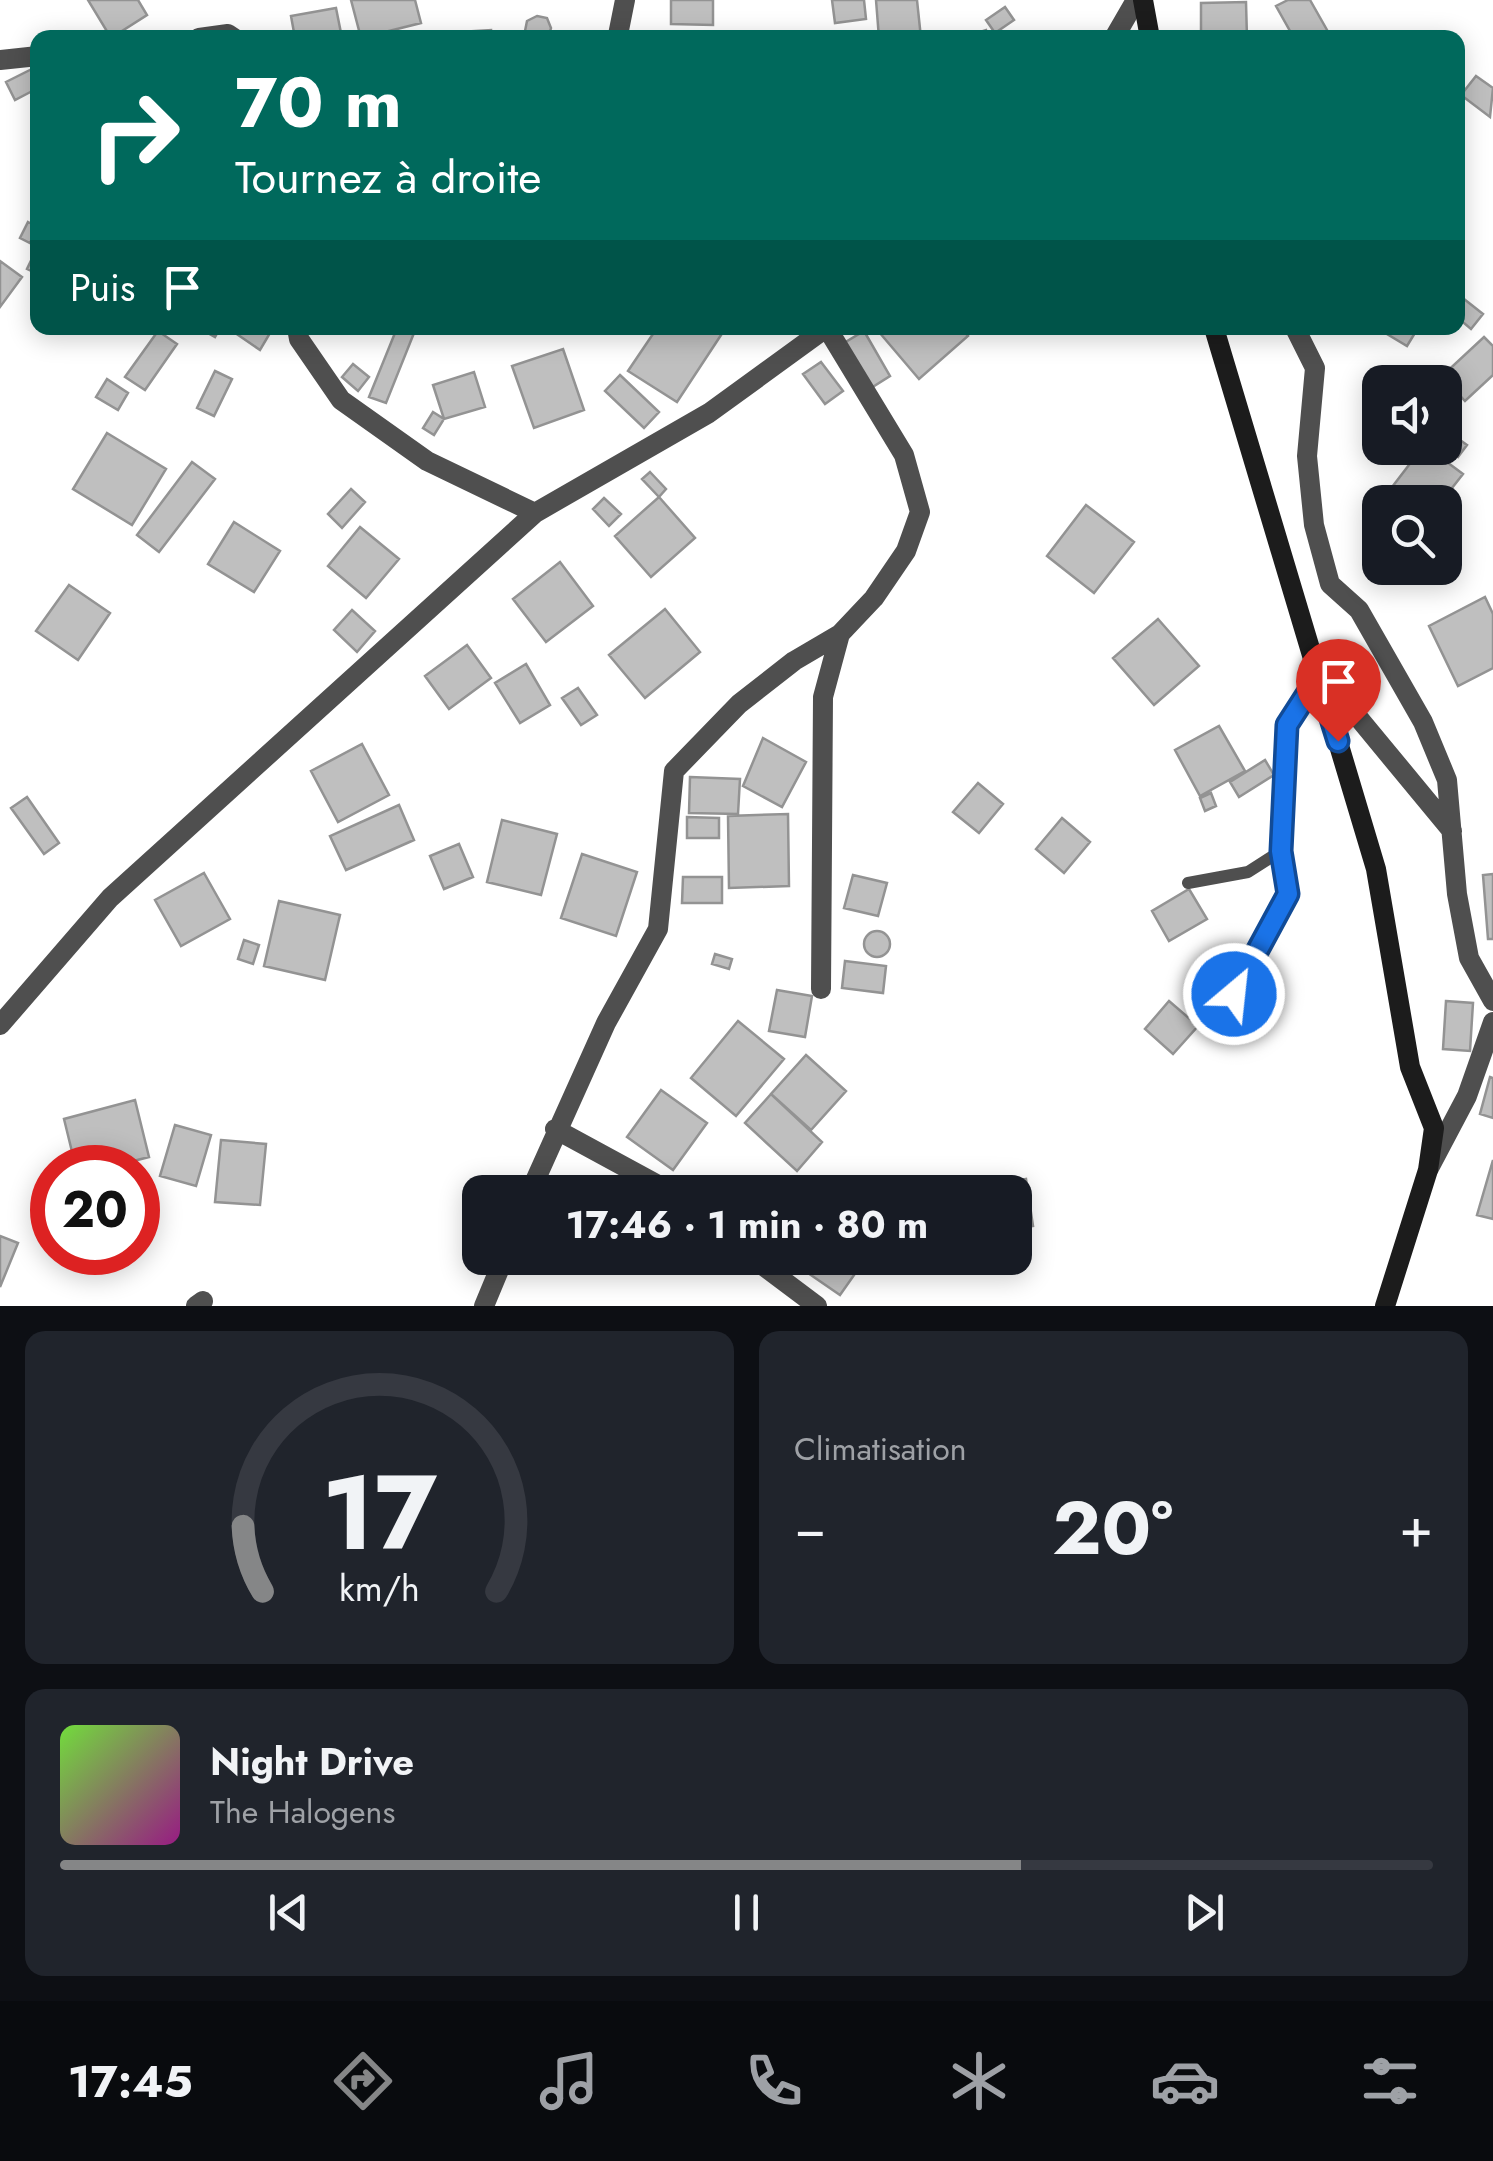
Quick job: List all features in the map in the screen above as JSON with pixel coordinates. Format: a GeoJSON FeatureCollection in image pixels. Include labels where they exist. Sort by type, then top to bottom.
{"type":"FeatureCollection","features":[{"type":"Feature","properties":{"kind":"main road"},"geometry":{"type":"LineString","coordinates":[[1143,0],[1149,30]]}},
{"type":"Feature","properties":{"kind":"main road"},"geometry":{"type":"LineString","coordinates":[[1216,335],[1376,869],[1410,1067],[1434,1128],[1428,1170],[1385,1306]]}},
{"type":"Feature","properties":{"kind":"street"},"geometry":{"type":"LineString","coordinates":[[619,30],[625,0]]}},
{"type":"Feature","properties":{"kind":"street"},"geometry":{"type":"LineString","coordinates":[[1119,30],[1136,0]]}},
{"type":"Feature","properties":{"kind":"street"},"geometry":{"type":"LineString","coordinates":[[0,60],[30,57]]}},
{"type":"Feature","properties":{"kind":"street"},"geometry":{"type":"LineString","coordinates":[[298,335],[341,400],[427,461],[535,513]]}},
{"type":"Feature","properties":{"kind":"street"},"geometry":{"type":"LineString","coordinates":[[0,1025],[110,898],[535,513],[709,413],[817,335]]}},
{"type":"Feature","properties":{"kind":"street"},"geometry":{"type":"LineString","coordinates":[[537,1175],[556,1129],[658,929],[674,771],[739,704],[840,634],[874,598],[906,551],[920,512],[904,455],[831,335]]}},
{"type":"Feature","properties":{"kind":"street"},"geometry":{"type":"LineString","coordinates":[[1298,335],[1315,368],[1307,456],[1314,525],[1330,584],[1360,610],[1423,722],[1447,780],[1457,894],[1469,958],[1493,1001]]}},
{"type":"Feature","properties":{"kind":"street"},"geometry":{"type":"LineString","coordinates":[[821,989],[823,697],[840,634]]}},
{"type":"Feature","properties":{"kind":"street"},"geometry":{"type":"LineString","coordinates":[[1328,709],[1356,716],[1454,832]]}},
{"type":"Feature","properties":{"kind":"street"},"geometry":{"type":"LineString","coordinates":[[1428,1170],[1467,1096],[1493,1022]]}},
{"type":"Feature","properties":{"kind":"street"},"geometry":{"type":"LineString","coordinates":[[556,1129],[640,1175]]}},
{"type":"Feature","properties":{"kind":"street"},"geometry":{"type":"LineString","coordinates":[[484,1306],[497,1275]]}},
{"type":"Feature","properties":{"kind":"street"},"geometry":{"type":"LineString","coordinates":[[776,1275],[817,1306]]}},
{"type":"Feature","properties":{"kind":"lane"},"geometry":{"type":"LineString","coordinates":[[1234,994],[1288,894],[1281,851],[1287,725],[1318,677]]}},
{"type":"Feature","properties":{"kind":"lane"},"geometry":{"type":"LineString","coordinates":[[1188,883],[1248,872],[1281,851]]}},
{"type":"Feature","properties":{"kind":"building"},"geometry":{"type":"Polygon","coordinates":[[[88,0],[138,0],[147,15],[124,30],[106,30],[88,0]]]}},
{"type":"Feature","properties":{"kind":"building"},"geometry":{"type":"Polygon","coordinates":[[[351,0],[415,0],[421,23],[393,30],[359,30],[351,0]]]}},
{"type":"Feature","properties":{"kind":"building"},"geometry":{"type":"Polygon","coordinates":[[[671,0],[713,0],[713,25],[671,24],[671,0]]]}},
{"type":"Feature","properties":{"kind":"building"},"geometry":{"type":"Polygon","coordinates":[[[832,0],[864,0],[866,19],[835,23],[832,0]]]}},
{"type":"Feature","properties":{"kind":"building"},"geometry":{"type":"Polygon","coordinates":[[[876,0],[917,0],[920,30],[878,30],[876,0]]]}},
{"type":"Feature","properties":{"kind":"building"},"geometry":{"type":"Polygon","coordinates":[[[1288,0],[1310,0],[1327,30],[1290,30],[1276,6],[1288,0]]]}},
{"type":"Feature","properties":{"kind":"building"},"geometry":{"type":"Polygon","coordinates":[[[1246,2],[1247,30],[1201,30],[1201,3],[1246,2]]]}},
{"type":"Feature","properties":{"kind":"building"},"geometry":{"type":"Polygon","coordinates":[[[1005,7],[1014,20],[993,30],[986,20],[1005,7]]]}},
{"type":"Feature","properties":{"kind":"building"},"geometry":{"type":"Polygon","coordinates":[[[336,8],[340,30],[294,30],[291,16],[336,8]]]}},
{"type":"Feature","properties":{"kind":"building"},"geometry":{"type":"Polygon","coordinates":[[[537,16],[547,18],[550,30],[525,30],[527,21],[537,16]]]}},
{"type":"Feature","properties":{"kind":"building"},"geometry":{"type":"Polygon","coordinates":[[[30,70],[30,92],[15,100],[6,82],[30,70]]]}},
{"type":"Feature","properties":{"kind":"building"},"geometry":{"type":"Polygon","coordinates":[[[1476,76],[1493,88],[1490,117],[1465,98],[1465,90],[1476,76]]]}},
{"type":"Feature","properties":{"kind":"building"},"geometry":{"type":"Polygon","coordinates":[[[28,222],[30,223],[30,243],[20,238],[28,222]]]}},
{"type":"Feature","properties":{"kind":"building"},"geometry":{"type":"Polygon","coordinates":[[[0,261],[22,277],[0,307],[0,261]]]}},
{"type":"Feature","properties":{"kind":"building"},"geometry":{"type":"Polygon","coordinates":[[[1465,300],[1483,314],[1471,329],[1465,324],[1465,300]]]}},
{"type":"Feature","properties":{"kind":"building"},"geometry":{"type":"Polygon","coordinates":[[[155,335],[164,335],[177,344],[145,390],[125,377],[155,335]]]}},
{"type":"Feature","properties":{"kind":"building"},"geometry":{"type":"Polygon","coordinates":[[[238,335],[269,335],[260,350],[238,335]]]}},
{"type":"Feature","properties":{"kind":"building"},"geometry":{"type":"Polygon","coordinates":[[[394,335],[413,335],[386,403],[369,397],[394,335]]]}},
{"type":"Feature","properties":{"kind":"building"},"geometry":{"type":"Polygon","coordinates":[[[652,335],[721,335],[677,402],[628,371],[652,335]]]}},
{"type":"Feature","properties":{"kind":"building"},"geometry":{"type":"Polygon","coordinates":[[[857,335],[866,335],[890,376],[871,388],[844,343],[857,335]]]}},
{"type":"Feature","properties":{"kind":"building"},"geometry":{"type":"Polygon","coordinates":[[[882,335],[967,335],[968,336],[919,379],[882,335]]]}},
{"type":"Feature","properties":{"kind":"building"},"geometry":{"type":"Polygon","coordinates":[[[1389,335],[1414,335],[1407,346],[1389,335]]]}},
{"type":"Feature","properties":{"kind":"building"},"geometry":{"type":"Polygon","coordinates":[[[1484,337],[1493,346],[1493,375],[1465,401],[1462,365],[1454,365],[1484,337]]]}},
{"type":"Feature","properties":{"kind":"building"},"geometry":{"type":"Polygon","coordinates":[[[563,349],[584,410],[534,428],[512,366],[563,349]]]}},
{"type":"Feature","properties":{"kind":"building"},"geometry":{"type":"Polygon","coordinates":[[[821,362],[843,391],[825,404],[803,374],[821,362]]]}},
{"type":"Feature","properties":{"kind":"building"},"geometry":{"type":"Polygon","coordinates":[[[353,364],[369,377],[358,391],[342,377],[353,364]]]}},
{"type":"Feature","properties":{"kind":"building"},"geometry":{"type":"Polygon","coordinates":[[[215,371],[232,379],[214,416],[197,408],[215,371]]]}},
{"type":"Feature","properties":{"kind":"building"},"geometry":{"type":"Polygon","coordinates":[[[474,372],[485,407],[444,419],[433,385],[474,372]]]}},
{"type":"Feature","properties":{"kind":"building"},"geometry":{"type":"Polygon","coordinates":[[[620,375],[659,412],[644,428],[605,391],[620,375]]]}},
{"type":"Feature","properties":{"kind":"building"},"geometry":{"type":"Polygon","coordinates":[[[107,379],[128,393],[118,410],[96,397],[107,379]]]}},
{"type":"Feature","properties":{"kind":"building"},"geometry":{"type":"Polygon","coordinates":[[[433,412],[444,419],[434,435],[423,428],[433,412]]]}},
{"type":"Feature","properties":{"kind":"building"},"geometry":{"type":"Polygon","coordinates":[[[107,433],[166,469],[132,525],[73,489],[107,433]]]}},
{"type":"Feature","properties":{"kind":"building"},"geometry":{"type":"Polygon","coordinates":[[[192,462],[215,479],[159,552],[137,535],[192,462]]]}},
{"type":"Feature","properties":{"kind":"building"},"geometry":{"type":"Polygon","coordinates":[[[1409,465],[1451,465],[1463,474],[1454,485],[1394,485],[1409,465]]]}},
{"type":"Feature","properties":{"kind":"building"},"geometry":{"type":"Polygon","coordinates":[[[650,472],[666,489],[659,497],[642,479],[650,472]]]}},
{"type":"Feature","properties":{"kind":"building"},"geometry":{"type":"Polygon","coordinates":[[[351,489],[365,502],[342,528],[328,514],[351,489]]]}},
{"type":"Feature","properties":{"kind":"building"},"geometry":{"type":"Polygon","coordinates":[[[659,497],[695,538],[651,577],[615,536],[659,497]]]}},
{"type":"Feature","properties":{"kind":"building"},"geometry":{"type":"Polygon","coordinates":[[[604,498],[621,514],[609,526],[593,509],[604,498]]]}},
{"type":"Feature","properties":{"kind":"building"},"geometry":{"type":"Polygon","coordinates":[[[1086,505],[1134,542],[1094,593],[1047,556],[1086,505]]]}},
{"type":"Feature","properties":{"kind":"building"},"geometry":{"type":"Polygon","coordinates":[[[234,522],[280,551],[254,592],[208,564],[234,522]]]}},
{"type":"Feature","properties":{"kind":"building"},"geometry":{"type":"Polygon","coordinates":[[[360,527],[399,559],[366,598],[328,566],[360,527]]]}},
{"type":"Feature","properties":{"kind":"building"},"geometry":{"type":"Polygon","coordinates":[[[560,562],[593,606],[546,642],[513,599],[560,562]]]}},
{"type":"Feature","properties":{"kind":"building"},"geometry":{"type":"Polygon","coordinates":[[[69,585],[110,613],[78,660],[36,631],[69,585]]]}},
{"type":"Feature","properties":{"kind":"building"},"geometry":{"type":"Polygon","coordinates":[[[1485,597],[1493,614],[1493,668],[1458,686],[1429,626],[1485,597]]]}},
{"type":"Feature","properties":{"kind":"building"},"geometry":{"type":"Polygon","coordinates":[[[665,609],[700,652],[645,698],[609,655],[665,609]]]}},
{"type":"Feature","properties":{"kind":"building"},"geometry":{"type":"Polygon","coordinates":[[[352,610],[375,631],[357,652],[334,630],[352,610]]]}},
{"type":"Feature","properties":{"kind":"building"},"geometry":{"type":"Polygon","coordinates":[[[1158,619],[1199,666],[1154,705],[1113,658],[1158,619]]]}},
{"type":"Feature","properties":{"kind":"building"},"geometry":{"type":"Polygon","coordinates":[[[467,645],[491,678],[449,709],[425,676],[467,645]]]}},
{"type":"Feature","properties":{"kind":"building"},"geometry":{"type":"Polygon","coordinates":[[[526,664],[550,705],[520,723],[495,683],[526,664]]]}},
{"type":"Feature","properties":{"kind":"building"},"geometry":{"type":"Polygon","coordinates":[[[578,688],[597,715],[581,725],[562,698],[578,688]]]}},
{"type":"Feature","properties":{"kind":"building"},"geometry":{"type":"Polygon","coordinates":[[[1219,726],[1245,771],[1200,796],[1175,750],[1219,726]]]}},
{"type":"Feature","properties":{"kind":"building"},"geometry":{"type":"Polygon","coordinates":[[[763,738],[806,762],[782,807],[743,786],[763,738]]]}},
{"type":"Feature","properties":{"kind":"building"},"geometry":{"type":"Polygon","coordinates":[[[362,744],[389,795],[338,822],[311,771],[362,744]]]}},
{"type":"Feature","properties":{"kind":"building"},"geometry":{"type":"Polygon","coordinates":[[[1265,760],[1274,775],[1239,797],[1230,782],[1265,760]]]}},
{"type":"Feature","properties":{"kind":"building"},"geometry":{"type":"Polygon","coordinates":[[[690,777],[740,779],[738,814],[689,813],[690,777]]]}},
{"type":"Feature","properties":{"kind":"building"},"geometry":{"type":"Polygon","coordinates":[[[978,783],[1003,804],[979,833],[953,812],[978,783]]]}},
{"type":"Feature","properties":{"kind":"building"},"geometry":{"type":"Polygon","coordinates":[[[1211,793],[1216,806],[1205,811],[1200,798],[1211,793]]]}},
{"type":"Feature","properties":{"kind":"building"},"geometry":{"type":"Polygon","coordinates":[[[27,797],[59,843],[44,854],[11,808],[27,797]]]}},
{"type":"Feature","properties":{"kind":"building"},"geometry":{"type":"Polygon","coordinates":[[[399,805],[414,840],[346,870],[330,836],[399,805]]]}},
{"type":"Feature","properties":{"kind":"building"},"geometry":{"type":"Polygon","coordinates":[[[788,814],[789,886],[729,888],[728,816],[788,814]]]}},
{"type":"Feature","properties":{"kind":"building"},"geometry":{"type":"Polygon","coordinates":[[[687,817],[719,818],[719,838],[687,838],[687,817]]]}},
{"type":"Feature","properties":{"kind":"building"},"geometry":{"type":"Polygon","coordinates":[[[1062,818],[1090,842],[1064,873],[1036,849],[1062,818]]]}},
{"type":"Feature","properties":{"kind":"building"},"geometry":{"type":"Polygon","coordinates":[[[502,820],[557,834],[541,895],[487,882],[502,820]]]}},
{"type":"Feature","properties":{"kind":"building"},"geometry":{"type":"Polygon","coordinates":[[[459,844],[473,877],[444,889],[430,856],[459,844]]]}},
{"type":"Feature","properties":{"kind":"building"},"geometry":{"type":"Polygon","coordinates":[[[582,854],[637,872],[616,936],[561,918],[582,854]]]}},
{"type":"Feature","properties":{"kind":"building"},"geometry":{"type":"Polygon","coordinates":[[[204,873],[230,919],[181,946],[155,900],[204,873]]]}},
{"type":"Feature","properties":{"kind":"building"},"geometry":{"type":"Polygon","coordinates":[[[1493,874],[1493,939],[1488,939],[1483,875],[1493,874]]]}},
{"type":"Feature","properties":{"kind":"building"},"geometry":{"type":"Polygon","coordinates":[[[853,875],[887,883],[878,916],[844,908],[853,875]]]}},
{"type":"Feature","properties":{"kind":"building"},"geometry":{"type":"Polygon","coordinates":[[[683,877],[722,877],[722,903],[682,903],[683,877]]]}},
{"type":"Feature","properties":{"kind":"building"},"geometry":{"type":"Polygon","coordinates":[[[1189,889],[1207,919],[1169,941],[1152,911],[1189,889]]]}},
{"type":"Feature","properties":{"kind":"building"},"geometry":{"type":"Polygon","coordinates":[[[279,901],[340,915],[325,980],[264,966],[279,901]]]}},
{"type":"Feature","properties":{"kind":"building"},"geometry":{"type":"Polygon","coordinates":[[[877,931],[886,935],[890,944],[886,953],[877,957],[868,953],[864,944],[868,935],[877,931]]]}},
{"type":"Feature","properties":{"kind":"building"},"geometry":{"type":"Polygon","coordinates":[[[244,940],[259,945],[253,964],[238,959],[244,940]]]}},
{"type":"Feature","properties":{"kind":"building"},"geometry":{"type":"Polygon","coordinates":[[[715,954],[732,959],[729,969],[712,964],[715,954]]]}},
{"type":"Feature","properties":{"kind":"building"},"geometry":{"type":"Polygon","coordinates":[[[845,961],[886,966],[883,993],[842,988],[845,961]]]}},
{"type":"Feature","properties":{"kind":"building"},"geometry":{"type":"Polygon","coordinates":[[[777,990],[812,996],[805,1037],[769,1031],[777,990]]]}},
{"type":"Feature","properties":{"kind":"building"},"geometry":{"type":"Polygon","coordinates":[[[1169,1001],[1198,1026],[1173,1054],[1145,1029],[1169,1001]]]}},
{"type":"Feature","properties":{"kind":"building"},"geometry":{"type":"Polygon","coordinates":[[[1446,1001],[1473,1003],[1470,1051],[1443,1049],[1446,1001]]]}},
{"type":"Feature","properties":{"kind":"building"},"geometry":{"type":"Polygon","coordinates":[[[738,1021],[784,1059],[736,1116],[691,1078],[738,1021]]]}},
{"type":"Feature","properties":{"kind":"building"},"geometry":{"type":"Polygon","coordinates":[[[806,1055],[846,1091],[811,1130],[771,1094],[806,1055]]]}},
{"type":"Feature","properties":{"kind":"building"},"geometry":{"type":"Polygon","coordinates":[[[1490,1077],[1493,1078],[1493,1118],[1480,1114],[1490,1077]]]}},
{"type":"Feature","properties":{"kind":"building"},"geometry":{"type":"Polygon","coordinates":[[[661,1090],[707,1123],[673,1170],[627,1137],[661,1090]]]}},
{"type":"Feature","properties":{"kind":"building"},"geometry":{"type":"Polygon","coordinates":[[[771,1094],[822,1142],[797,1171],[745,1123],[771,1094]]]}},
{"type":"Feature","properties":{"kind":"building"},"geometry":{"type":"Polygon","coordinates":[[[135,1100],[146,1145],[70,1145],[64,1119],[135,1100]]]}},
{"type":"Feature","properties":{"kind":"building"},"geometry":{"type":"Polygon","coordinates":[[[175,1125],[211,1135],[196,1186],[160,1176],[175,1125]]]}},
{"type":"Feature","properties":{"kind":"building"},"geometry":{"type":"Polygon","coordinates":[[[221,1140],[266,1144],[260,1205],[215,1202],[221,1140]]]}},
{"type":"Feature","properties":{"kind":"building"},"geometry":{"type":"Polygon","coordinates":[[[1493,1160],[1493,1219],[1477,1215],[1493,1160]]]}},
{"type":"Feature","properties":{"kind":"building"},"geometry":{"type":"Polygon","coordinates":[[[0,1236],[18,1243],[0,1287],[0,1236]]]}},
{"type":"Feature","properties":{"kind":"building"},"geometry":{"type":"Polygon","coordinates":[[[811,1275],[854,1275],[840,1295],[811,1275]]]}},
{"type":"Feature","properties":{"kind":"route"},"geometry":{"type":"LineString","coordinates":[[1234,994],[1288,894],[1281,851],[1287,725],[1318,677],[1338,741]]}}]}
